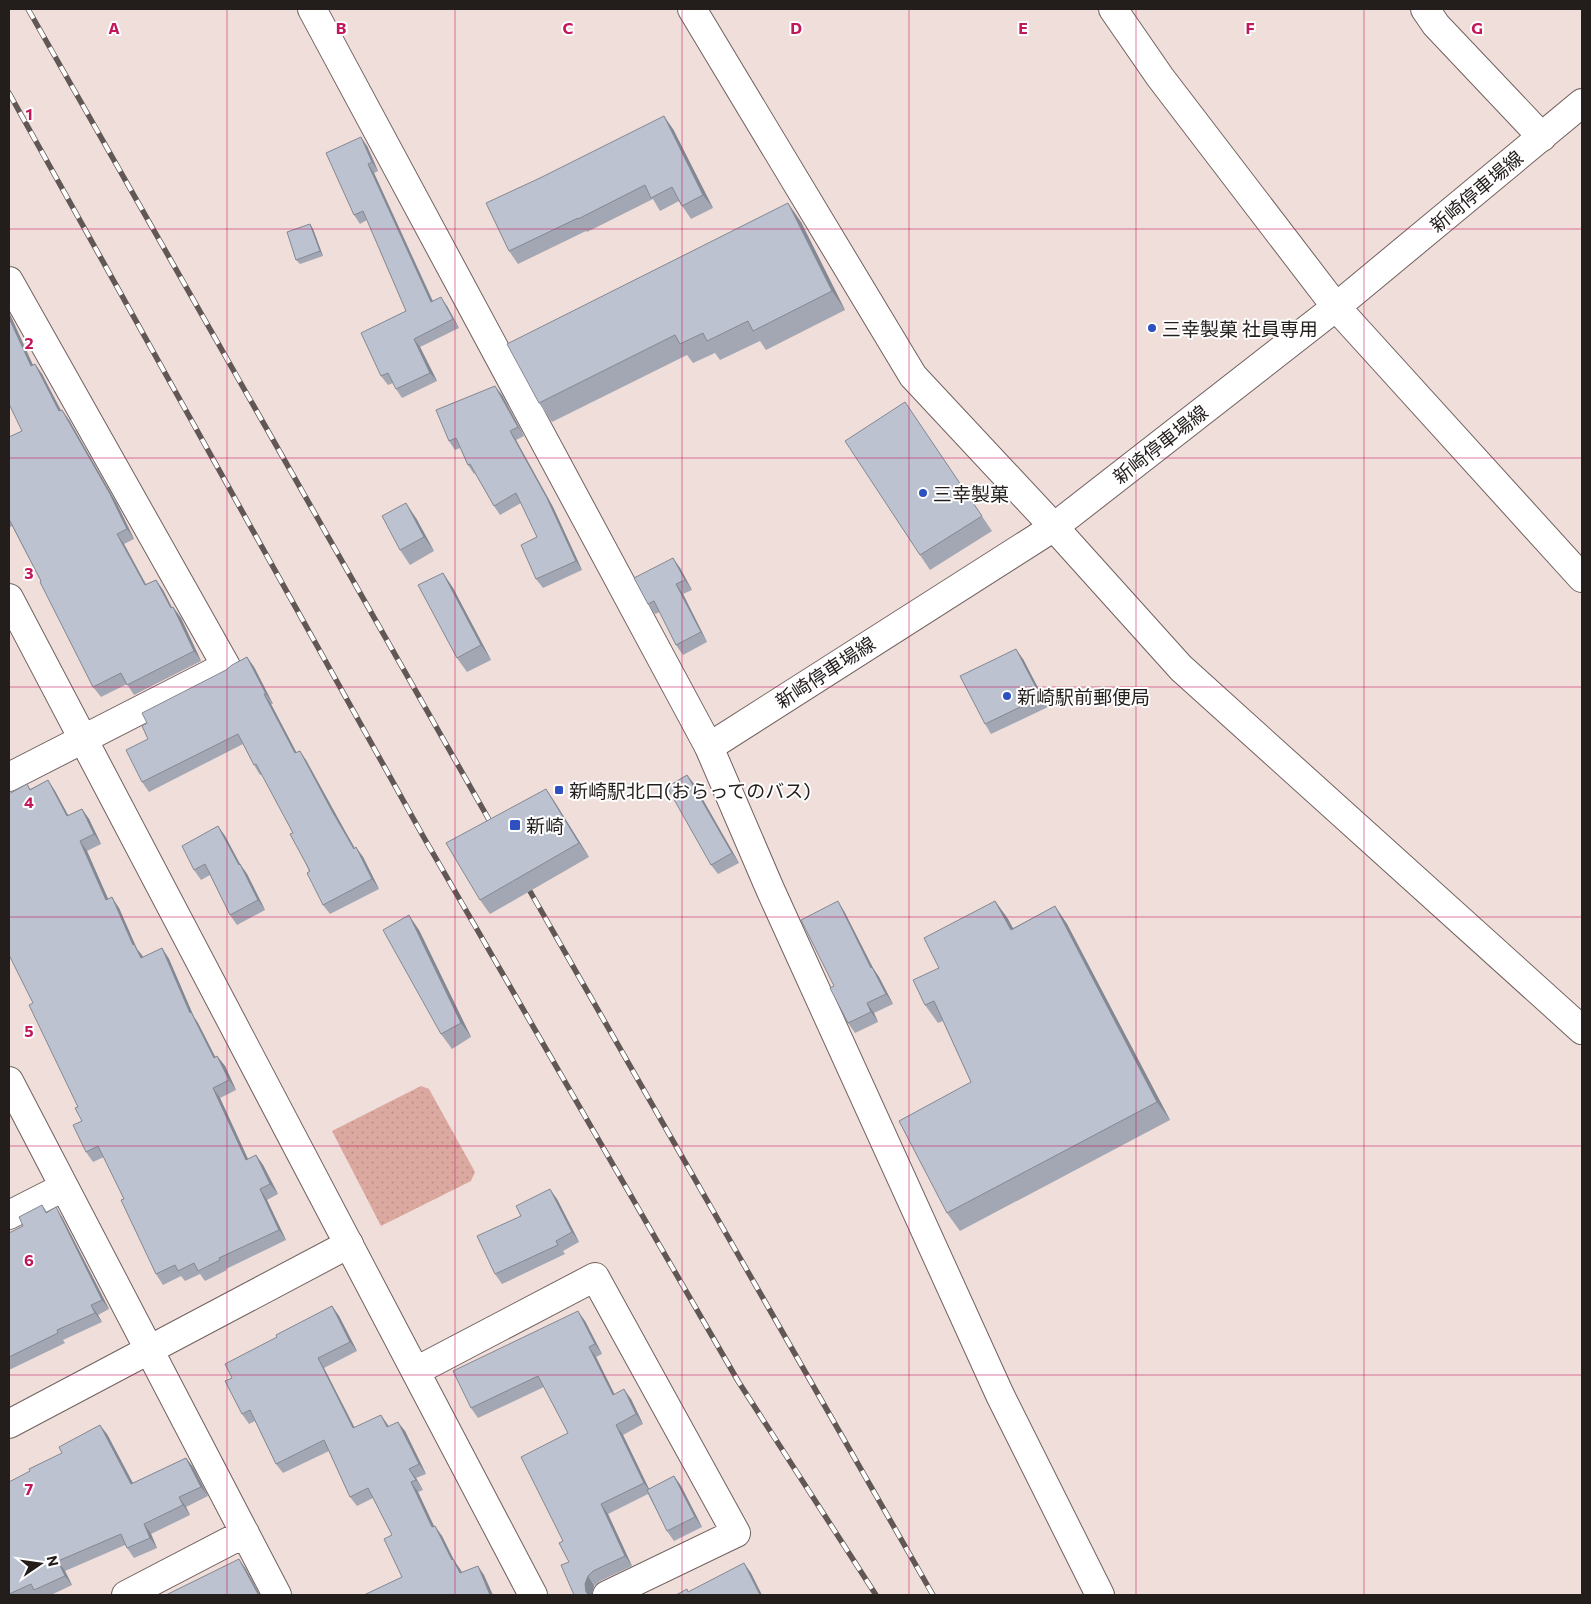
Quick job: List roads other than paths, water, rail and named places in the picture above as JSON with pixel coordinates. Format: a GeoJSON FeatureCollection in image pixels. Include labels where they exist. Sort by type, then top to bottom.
{"type":"FeatureCollection","features":[{"type":"Feature","properties":{"kind":"street"},"geometry":{"type":"LineString","coordinates":[[312,9],[709,747],[778,907],[1000,1395],[1100,1595]]}},
{"type":"Feature","properties":{"kind":"street"},"geometry":{"type":"LineString","coordinates":[[692,9],[913,376],[1054,527],[1181,668],[1582,1030]]}},
{"type":"Feature","properties":{"kind":"street"},"geometry":{"type":"LineString","coordinates":[[1113,9],[1160,77],[1336,307],[1582,578]]}},
{"type":"Feature","properties":{"kind":"street"},"geometry":{"type":"LineString","coordinates":[[1425,9],[1436,25],[1542,137]]}},
{"type":"Feature","properties":{"kind":"street","name":"新崎停車場線"},"geometry":{"type":"LineString","coordinates":[[709,747],[1054,527],[1336,307],[1542,137],[1580,110]]}},
{"type":"Feature","properties":{"kind":"street"},"geometry":{"type":"LineString","coordinates":[[9,282],[226,666],[9,777]]}},
{"type":"Feature","properties":{"kind":"street"},"geometry":{"type":"LineString","coordinates":[[9,598],[533,1595]]}},
{"type":"Feature","properties":{"kind":"street"},"geometry":{"type":"LineString","coordinates":[[9,1081],[277,1595]]}},
{"type":"Feature","properties":{"kind":"street"},"geometry":{"type":"LineString","coordinates":[[9,1215],[64,1187]]}},
{"type":"Feature","properties":{"kind":"street"},"geometry":{"type":"LineString","coordinates":[[9,1424],[349,1244]]}},
{"type":"Feature","properties":{"kind":"street"},"geometry":{"type":"LineString","coordinates":[[416,1371],[595,1277],[736,1533],[607,1595]]}},
{"type":"Feature","properties":{"kind":"street"},"geometry":{"type":"LineString","coordinates":[[126,1595],[245,1533]]}},
{"type":"Feature","properties":{"kind":"railway"},"geometry":{"type":"LineString","coordinates":[[28,9],[496,832]]}},
{"type":"Feature","properties":{"kind":"railway"},"geometry":{"type":"LineString","coordinates":[[9,93],[423,836],[738,1381],[876,1595]]}},
{"type":"Feature","properties":{"kind":"railway"},"geometry":{"type":"LineString","coordinates":[[523,879],[933,1595]]}},
{"type":"Feature","properties":{"kind":"place","name":"三幸製菓 社員専用"},"geometry":{"type":"Point","coordinates":[1152,328]}},
{"type":"Feature","properties":{"kind":"place","name":"三幸製菓"},"geometry":{"type":"Point","coordinates":[923,493]}},
{"type":"Feature","properties":{"kind":"place","name":"新崎駅前郵便局"},"geometry":{"type":"Point","coordinates":[1007,696]}},
{"type":"Feature","properties":{"kind":"place","name":"新崎駅北口(おらってのバス)"},"geometry":{"type":"Point","coordinates":[559,790]}},
{"type":"Feature","properties":{"kind":"place","name":"新崎"},"geometry":{"type":"Point","coordinates":[515,825]}}]}
